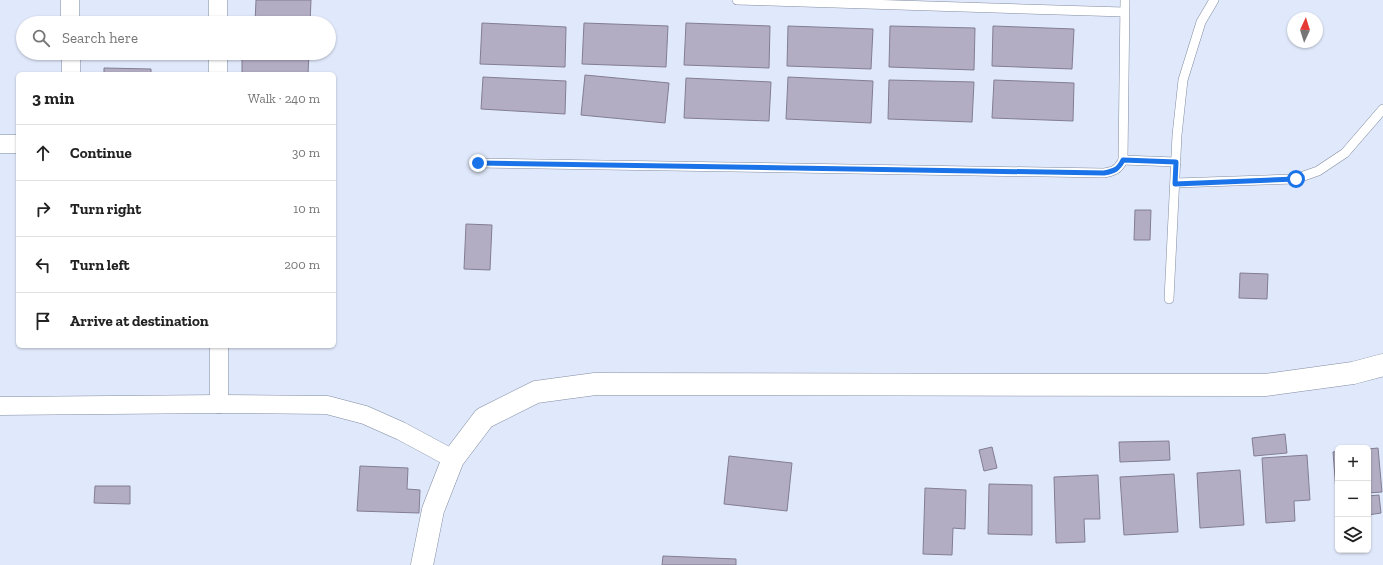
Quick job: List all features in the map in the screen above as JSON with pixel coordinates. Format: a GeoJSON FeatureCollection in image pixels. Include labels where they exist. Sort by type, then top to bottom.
{"type":"FeatureCollection","features":[{"type":"Feature","properties":{"kind":"street"},"geometry":{"type":"LineString","coordinates":[[70,0],[70,16]]}},
{"type":"Feature","properties":{"kind":"street"},"geometry":{"type":"LineString","coordinates":[[218,0],[218,16]]}},
{"type":"Feature","properties":{"kind":"street"},"geometry":{"type":"LineString","coordinates":[[71,60],[71,72]]}},
{"type":"Feature","properties":{"kind":"street"},"geometry":{"type":"LineString","coordinates":[[218,60],[218,72]]}},
{"type":"Feature","properties":{"kind":"street"},"geometry":{"type":"LineString","coordinates":[[0,144],[16,144]]}},
{"type":"Feature","properties":{"kind":"street"},"geometry":{"type":"LineString","coordinates":[[219,348],[219,404]]}},
{"type":"Feature","properties":{"kind":"street"},"geometry":{"type":"LineString","coordinates":[[422,565],[433,510],[453,459],[484,418],[536,392],[595,384],[1265,385],[1354,373],[1383,365]]}},
{"type":"Feature","properties":{"kind":"street"},"geometry":{"type":"LineString","coordinates":[[0,406],[219,404],[327,405],[365,415],[401,431],[453,459]]}},
{"type":"Feature","properties":{"kind":"lane"},"geometry":{"type":"LineString","coordinates":[[737,0],[1124,12]]}},
{"type":"Feature","properties":{"kind":"lane"},"geometry":{"type":"LineString","coordinates":[[478,163],[1104,173],[1116,170],[1120,167],[1123,160],[1125,0]]}},
{"type":"Feature","properties":{"kind":"lane"},"geometry":{"type":"LineString","coordinates":[[1169,299],[1177,134],[1183,80],[1201,22],[1214,0]]}},
{"type":"Feature","properties":{"kind":"lane"},"geometry":{"type":"LineString","coordinates":[[1175,184],[1296,179],[1318,171],[1345,153],[1383,109]]}},
{"type":"Feature","properties":{"kind":"lane"},"geometry":{"type":"LineString","coordinates":[[1123,160],[1176,162]]}},
{"type":"Feature","properties":{"kind":"building"},"geometry":{"type":"Polygon","coordinates":[[[256,0],[311,0],[310,16],[255,16],[256,0]]]}},
{"type":"Feature","properties":{"kind":"building"},"geometry":{"type":"Polygon","coordinates":[[[482,23],[566,27],[565,67],[480,64],[482,23]]]}},
{"type":"Feature","properties":{"kind":"building"},"geometry":{"type":"Polygon","coordinates":[[[584,23],[668,26],[666,67],[582,64],[584,23]]]}},
{"type":"Feature","properties":{"kind":"building"},"geometry":{"type":"Polygon","coordinates":[[[686,23],[770,26],[769,68],[684,65],[686,23]]]}},
{"type":"Feature","properties":{"kind":"building"},"geometry":{"type":"Polygon","coordinates":[[[788,26],[873,29],[871,69],[787,66],[788,26]]]}},
{"type":"Feature","properties":{"kind":"building"},"geometry":{"type":"Polygon","coordinates":[[[890,26],[975,28],[974,70],[889,67],[890,26]]]}},
{"type":"Feature","properties":{"kind":"building"},"geometry":{"type":"Polygon","coordinates":[[[993,26],[1074,29],[1072,69],[992,66],[993,26]]]}},
{"type":"Feature","properties":{"kind":"building"},"geometry":{"type":"Polygon","coordinates":[[[242,60],[309,60],[308,72],[242,72],[242,60]]]}},
{"type":"Feature","properties":{"kind":"building"},"geometry":{"type":"Polygon","coordinates":[[[104,68],[151,69],[151,72],[104,72],[104,68]]]}},
{"type":"Feature","properties":{"kind":"building"},"geometry":{"type":"Polygon","coordinates":[[[585,75],[669,83],[665,123],[581,115],[585,75]]]}},
{"type":"Feature","properties":{"kind":"building"},"geometry":{"type":"Polygon","coordinates":[[[483,77],[566,81],[565,114],[481,109],[483,77]]]}},
{"type":"Feature","properties":{"kind":"building"},"geometry":{"type":"Polygon","coordinates":[[[788,77],[873,81],[871,123],[786,119],[788,77]]]}},
{"type":"Feature","properties":{"kind":"building"},"geometry":{"type":"Polygon","coordinates":[[[686,78],[771,82],[769,121],[684,118],[686,78]]]}},
{"type":"Feature","properties":{"kind":"building"},"geometry":{"type":"Polygon","coordinates":[[[889,80],[974,82],[972,122],[888,119],[889,80]]]}},
{"type":"Feature","properties":{"kind":"building"},"geometry":{"type":"Polygon","coordinates":[[[994,80],[1074,83],[1073,121],[992,118],[994,80]]]}},
{"type":"Feature","properties":{"kind":"building"},"geometry":{"type":"Polygon","coordinates":[[[1135,210],[1151,210],[1150,240],[1134,240],[1135,210]]]}},
{"type":"Feature","properties":{"kind":"building"},"geometry":{"type":"Polygon","coordinates":[[[466,224],[492,225],[490,270],[464,269],[466,224]]]}},
{"type":"Feature","properties":{"kind":"building"},"geometry":{"type":"Polygon","coordinates":[[[1240,273],[1268,274],[1267,299],[1239,298],[1240,273]]]}},
{"type":"Feature","properties":{"kind":"building"},"geometry":{"type":"Polygon","coordinates":[[[1285,434],[1287,453],[1254,456],[1252,438],[1285,434]]]}},
{"type":"Feature","properties":{"kind":"building"},"geometry":{"type":"Polygon","coordinates":[[[1169,441],[1170,460],[1120,462],[1119,442],[1169,441]]]}},
{"type":"Feature","properties":{"kind":"building"},"geometry":{"type":"Polygon","coordinates":[[[992,447],[997,468],[984,471],[979,450],[992,447]]]}},
{"type":"Feature","properties":{"kind":"building"},"geometry":{"type":"Polygon","coordinates":[[[1378,448],[1382,492],[1371,493],[1371,449],[1378,448]]]}},
{"type":"Feature","properties":{"kind":"building"},"geometry":{"type":"Polygon","coordinates":[[[1333,452],[1335,452],[1335,478],[1333,452]]]}},
{"type":"Feature","properties":{"kind":"building"},"geometry":{"type":"Polygon","coordinates":[[[1307,455],[1310,500],[1294,501],[1295,521],[1266,523],[1262,458],[1307,455]]]}},
{"type":"Feature","properties":{"kind":"building"},"geometry":{"type":"Polygon","coordinates":[[[729,456],[792,463],[787,511],[724,504],[729,456]]]}},
{"type":"Feature","properties":{"kind":"building"},"geometry":{"type":"Polygon","coordinates":[[[360,466],[408,468],[407,489],[420,490],[419,513],[357,511],[360,466]]]}},
{"type":"Feature","properties":{"kind":"building"},"geometry":{"type":"Polygon","coordinates":[[[1240,470],[1244,525],[1200,528],[1197,473],[1240,470]]]}},
{"type":"Feature","properties":{"kind":"building"},"geometry":{"type":"Polygon","coordinates":[[[1174,474],[1178,532],[1124,535],[1120,477],[1174,474]]]}},
{"type":"Feature","properties":{"kind":"building"},"geometry":{"type":"Polygon","coordinates":[[[1098,475],[1100,519],[1084,519],[1085,542],[1056,543],[1054,477],[1098,475]]]}},
{"type":"Feature","properties":{"kind":"building"},"geometry":{"type":"Polygon","coordinates":[[[989,484],[1032,485],[1032,535],[988,534],[989,484]]]}},
{"type":"Feature","properties":{"kind":"building"},"geometry":{"type":"Polygon","coordinates":[[[95,486],[130,486],[130,504],[94,503],[95,486]]]}},
{"type":"Feature","properties":{"kind":"building"},"geometry":{"type":"Polygon","coordinates":[[[925,488],[966,490],[965,529],[953,528],[952,555],[923,554],[925,488]]]}},
{"type":"Feature","properties":{"kind":"building"},"geometry":{"type":"Polygon","coordinates":[[[1379,495],[1381,513],[1371,515],[1371,496],[1379,495]]]}},
{"type":"Feature","properties":{"kind":"building"},"geometry":{"type":"Polygon","coordinates":[[[663,556],[736,559],[736,565],[662,565],[663,556]]]}},
{"type":"Feature","properties":{"kind":"route"},"geometry":{"type":"LineString","coordinates":[[478,163],[1104,173],[1116,170],[1120,167],[1123,160],[1176,162],[1175,184],[1296,179]]}}]}
